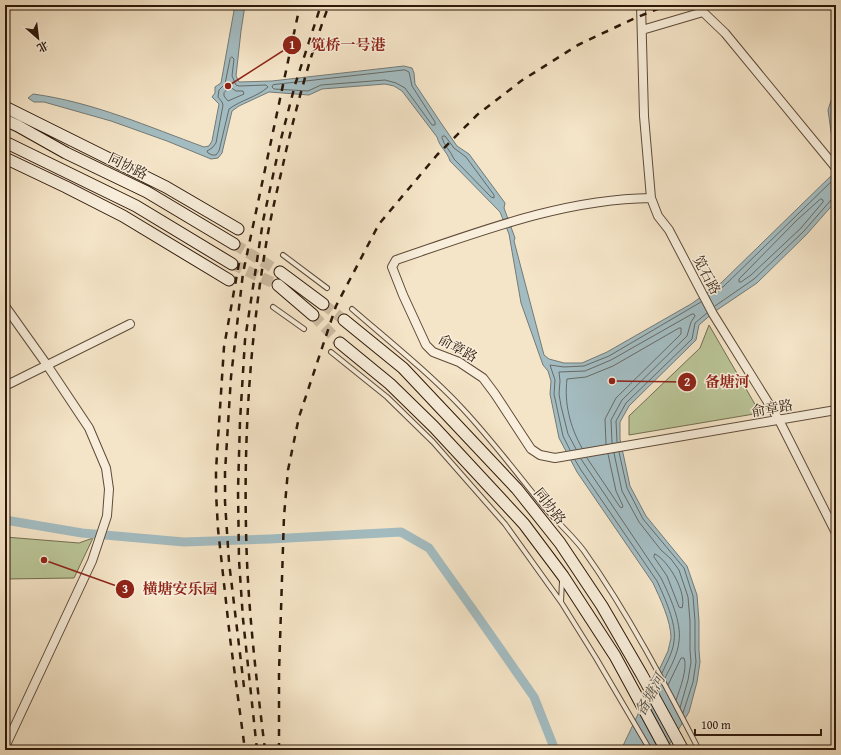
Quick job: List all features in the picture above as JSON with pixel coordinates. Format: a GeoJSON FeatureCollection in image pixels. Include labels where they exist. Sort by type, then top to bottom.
{"type":"FeatureCollection","features":[{"type":"Feature","properties":{"kind":"main road"},"geometry":{"type":"LineString","coordinates":[[5,107],[166,187],[238,229]]}},
{"type":"Feature","properties":{"kind":"main road"},"geometry":{"type":"LineString","coordinates":[[5,113],[18,126]]}},
{"type":"Feature","properties":{"kind":"main road","name":"同协路"},"geometry":{"type":"LineString","coordinates":[[5,120],[147,192],[234,244]]}},
{"type":"Feature","properties":{"kind":"main road"},"geometry":{"type":"LineString","coordinates":[[5,142],[136,206],[232,264]]}},
{"type":"Feature","properties":{"kind":"main road"},"geometry":{"type":"LineString","coordinates":[[5,158],[123,216],[229,280]]}},
{"type":"Feature","properties":{"kind":"main road"},"geometry":{"type":"LineString","coordinates":[[280,272],[323,304]]}},
{"type":"Feature","properties":{"kind":"main road"},"geometry":{"type":"LineString","coordinates":[[278,285],[313,315]]}},
{"type":"Feature","properties":{"kind":"main road","name":"同协路"},"geometry":{"type":"LineString","coordinates":[[344,320],[403,368],[517,489],[564,549],[602,606],[680,745]]}},
{"type":"Feature","properties":{"kind":"main road"},"geometry":{"type":"LineString","coordinates":[[340,343],[390,384],[439,432],[524,524],[563,576],[615,656],[666,750]]}},
{"type":"Feature","properties":{"kind":"street","name":"笕石路"},"geometry":{"type":"LineString","coordinates":[[641,5],[644,116],[652,198],[658,216],[669,230],[698,288],[713,314],[779,420],[836,533]]}},
{"type":"Feature","properties":{"kind":"street"},"geometry":{"type":"LineString","coordinates":[[642,30],[703,12],[725,33],[836,168]]}},
{"type":"Feature","properties":{"kind":"street","name":"俞章路"},"geometry":{"type":"LineString","coordinates":[[652,198],[631,198],[571,207],[512,221],[396,260],[392,267],[403,295],[426,344],[433,352],[459,362],[483,378],[531,449],[540,455],[554,458],[836,410]]}},
{"type":"Feature","properties":{"kind":"street"},"geometry":{"type":"LineString","coordinates":[[5,306],[89,428],[106,468],[109,489],[106,520],[94,555],[5,747]]}},
{"type":"Feature","properties":{"kind":"street"},"geometry":{"type":"LineString","coordinates":[[5,386],[130,324]]}},
{"type":"Feature","properties":{"kind":"lane"},"geometry":{"type":"LineString","coordinates":[[283,255],[328,288]]}},
{"type":"Feature","properties":{"kind":"lane"},"geometry":{"type":"LineString","coordinates":[[273,307],[304,329]]}},
{"type":"Feature","properties":{"kind":"lane"},"geometry":{"type":"LineString","coordinates":[[352,309],[422,369],[462,409],[508,461],[546,509],[583,550],[616,599],[699,750]]}},
{"type":"Feature","properties":{"kind":"lane"},"geometry":{"type":"LineString","coordinates":[[331,352],[387,397],[434,442],[505,524],[561,602],[650,750]]}},
{"type":"Feature","properties":{"kind":"lane"},"geometry":{"type":"LineString","coordinates":[[561,602],[563,576]]}},
{"type":"Feature","properties":{"kind":"green space"},"geometry":{"type":"Polygon","coordinates":[[[709,325],[760,413],[629,435],[629,416],[700,348],[709,325]]]}},
{"type":"Feature","properties":{"kind":"green space"},"geometry":{"type":"Polygon","coordinates":[[[5,537],[79,543],[93,538],[74,578],[5,579],[5,537]]]}},
{"type":"Feature","properties":{"kind":"water"},"geometry":{"type":"Polygon","coordinates":[[[235,5],[245,5],[236,76],[239,82],[272,81],[404,66],[412,68],[415,84],[441,123],[457,146],[469,154],[505,203],[504,208],[515,238],[514,241],[544,355],[549,359],[564,363],[582,363],[607,352],[691,304],[721,283],[835,172],[828,110],[836,85],[836,201],[807,234],[757,283],[714,312],[699,325],[696,340],[629,406],[620,422],[620,439],[630,486],[646,516],[687,566],[697,595],[700,662],[697,682],[689,712],[666,750],[621,750],[668,651],[671,631],[662,603],[653,583],[577,472],[559,438],[550,394],[551,381],[548,371],[543,365],[521,303],[509,234],[500,212],[450,161],[437,137],[402,91],[394,86],[385,84],[322,89],[309,95],[269,92],[239,106],[232,111],[222,153],[218,158],[211,159],[111,121],[44,102],[34,102],[28,98],[33,94],[77,103],[120,116],[204,147],[209,146],[212,141],[219,104],[212,97],[215,93],[215,87],[221,83],[235,5]]]}},
{"type":"Feature","properties":{"kind":"waterway"},"geometry":{"type":"LineString","coordinates":[[5,520],[82,533],[184,542],[401,532],[429,548],[476,614],[534,697],[555,750]]}},
{"type":"Feature","properties":{"kind":"tunnel"},"geometry":{"type":"LineString","coordinates":[[234,244],[280,272]]}},
{"type":"Feature","properties":{"kind":"tunnel"},"geometry":{"type":"LineString","coordinates":[[232,264],[278,285]]}},
{"type":"Feature","properties":{"kind":"tunnel"},"geometry":{"type":"LineString","coordinates":[[323,304],[344,320]]}},
{"type":"Feature","properties":{"kind":"tunnel"},"geometry":{"type":"LineString","coordinates":[[313,315],[340,343]]}},
{"type":"Feature","properties":{"kind":"railway"},"geometry":{"type":"LineString","coordinates":[[244,687],[229,562],[225,502],[225,472],[231,377],[243,273],[300,5]]}},
{"type":"Feature","properties":{"kind":"railway"},"geometry":{"type":"LineString","coordinates":[[257,750],[243,619],[239,560],[238,490],[240,421],[245,340],[263,221],[281,139],[295,85],[321,5]]}},
{"type":"Feature","properties":{"kind":"railway"},"geometry":{"type":"LineString","coordinates":[[265,750],[252,639],[247,555],[246,458],[252,354],[255,320],[267,238],[286,151],[300,95],[316,41],[329,5]]}},
{"type":"Feature","properties":{"kind":"railway"},"geometry":{"type":"LineString","coordinates":[[279,750],[279,673],[284,516],[288,470],[299,417],[336,306],[379,224],[437,155],[477,115],[521,81],[578,45],[635,18],[668,5]]}},
{"type":"Feature","properties":{"kind":"railway"},"geometry":{"type":"LineString","coordinates":[[239,263],[224,347],[216,470],[216,493],[218,529],[230,638],[245,750]]}},
{"type":"Feature","properties":{"kind":"place","name":"笕桥一号港"},"geometry":{"type":"Point","coordinates":[228,86]}},
{"type":"Feature","properties":{"kind":"place","name":"备塘河"},"geometry":{"type":"Point","coordinates":[612,381]}},
{"type":"Feature","properties":{"kind":"place","name":"横塘安乐园"},"geometry":{"type":"Point","coordinates":[44,560]}}]}
